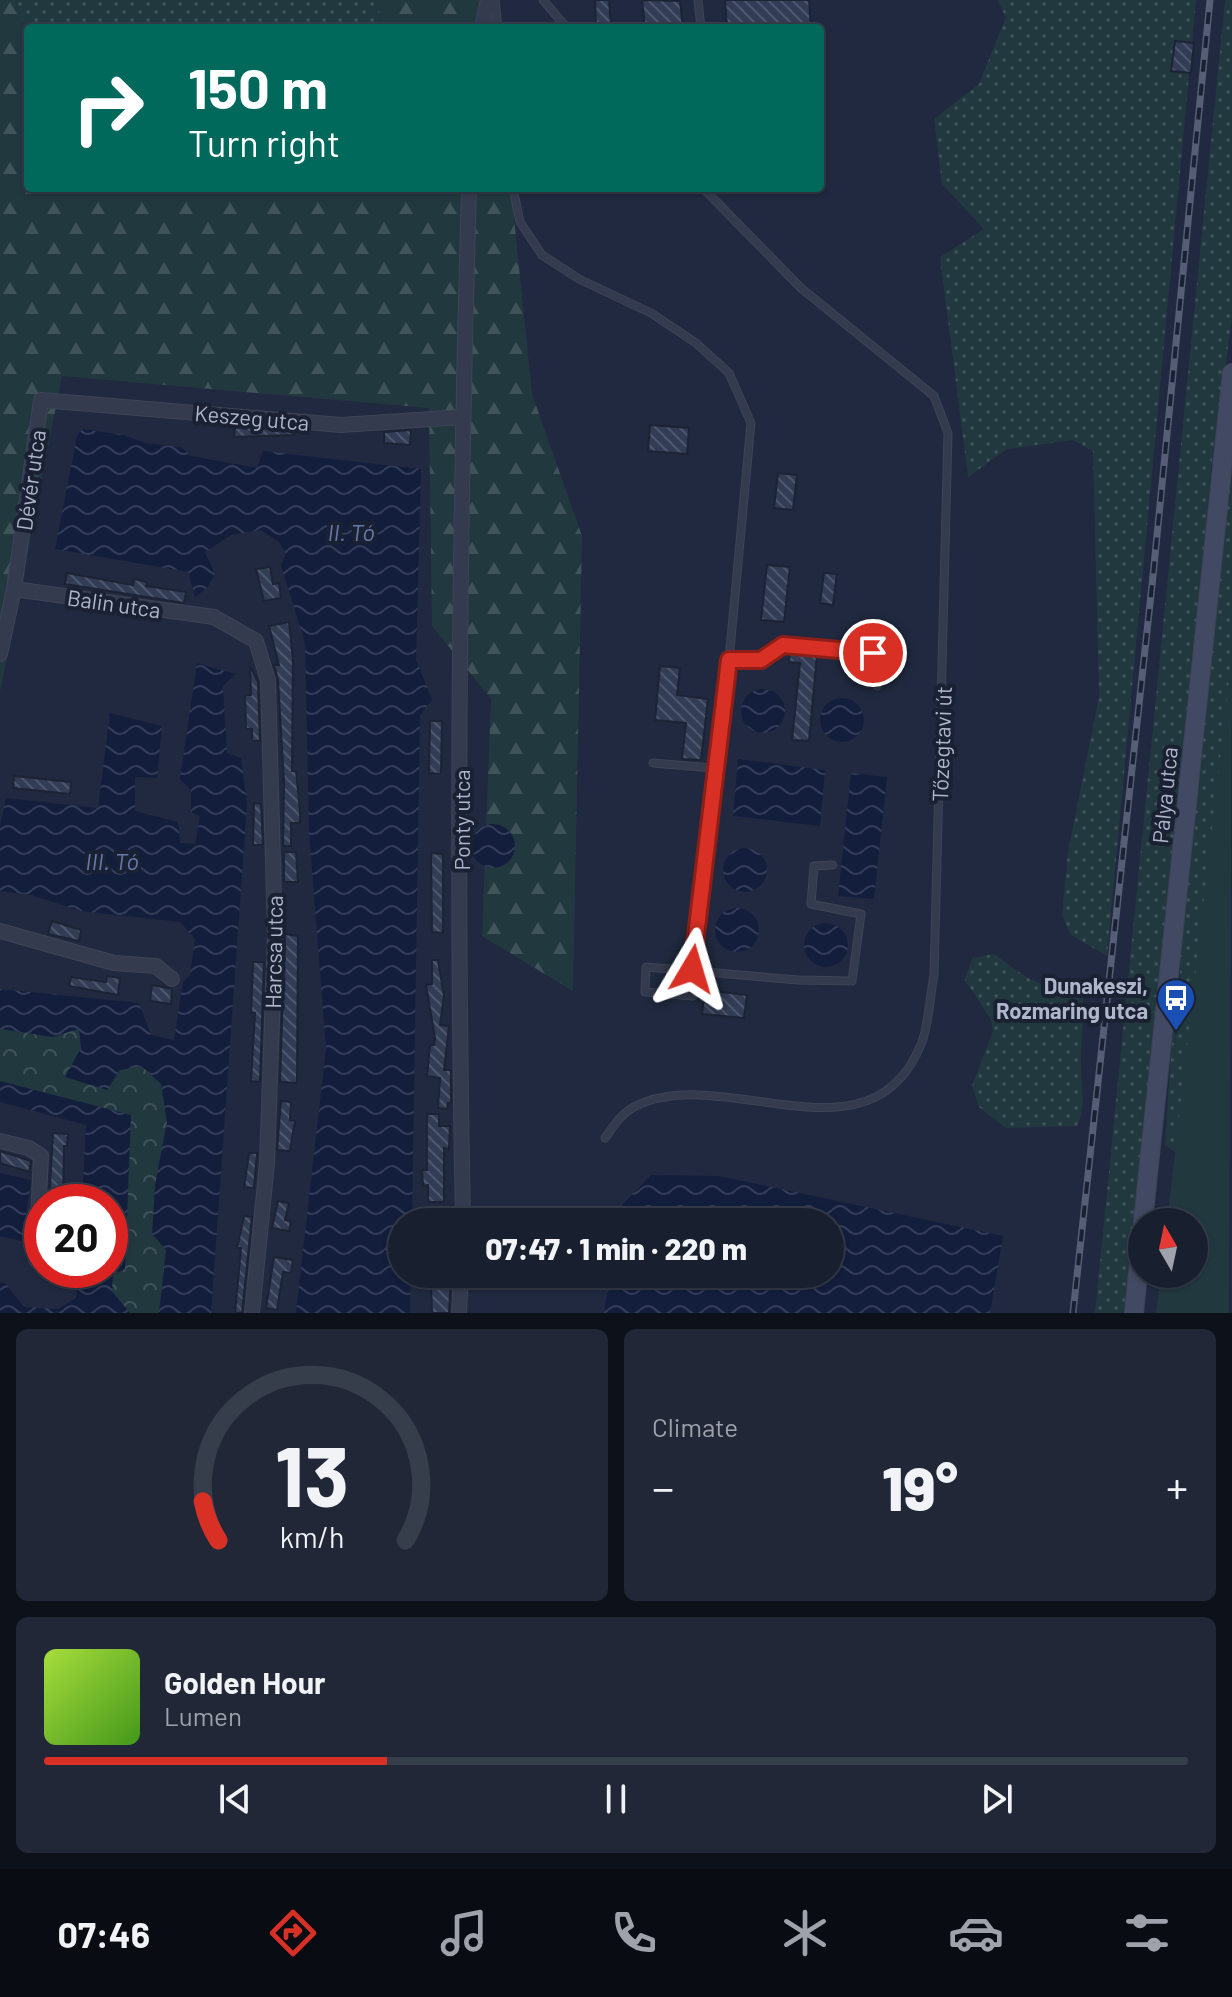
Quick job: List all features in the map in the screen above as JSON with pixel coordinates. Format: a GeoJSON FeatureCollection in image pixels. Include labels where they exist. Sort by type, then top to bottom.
{"type":"FeatureCollection","features":[{"type":"Feature","properties":{"kind":"street"},"geometry":{"type":"LineString","coordinates":[[483,24],[488,0]]}},
{"type":"Feature","properties":{"kind":"street","name":"Ponty utca"},"geometry":{"type":"LineString","coordinates":[[463,1208],[460,1072],[462,417],[469,192]]}},
{"type":"Feature","properties":{"kind":"street","name":"Pálya utca"},"geometry":{"type":"LineString","coordinates":[[1144,1208],[1232,373]]}},
{"type":"Feature","properties":{"kind":"street","name":"Keszeg utca"},"geometry":{"type":"LineString","coordinates":[[41,400],[341,425],[462,417]]}},
{"type":"Feature","properties":{"kind":"street","name":"Dévér utca"},"geometry":{"type":"LineString","coordinates":[[0,654],[14,589],[41,400]]}},
{"type":"Feature","properties":{"kind":"street","name":"Balin utca"},"geometry":{"type":"LineString","coordinates":[[14,589],[214,617]]}},
{"type":"Feature","properties":{"kind":"street","name":"Harcsa utca"},"geometry":{"type":"LineString","coordinates":[[214,617],[256,641],[268,680],[275,936],[267,1163],[252,1313]]}},
{"type":"Feature","properties":{"kind":"street"},"geometry":{"type":"LineString","coordinates":[[0,931],[114,963],[156,966],[172,979]]}},
{"type":"Feature","properties":{"kind":"street"},"geometry":{"type":"LineString","coordinates":[[0,1141],[29,1148],[41,1156],[40,1184]]}},
{"type":"Feature","properties":{"kind":"street"},"geometry":{"type":"LineString","coordinates":[[459,1313],[460,1288]]}},
{"type":"Feature","properties":{"kind":"street"},"geometry":{"type":"LineString","coordinates":[[1134,1313],[1137,1288]]}},
{"type":"Feature","properties":{"kind":"lane"},"geometry":{"type":"LineString","coordinates":[[495,0],[498,24]]}},
{"type":"Feature","properties":{"kind":"lane"},"geometry":{"type":"LineString","coordinates":[[543,0],[564,24]]}},
{"type":"Feature","properties":{"kind":"lane"},"geometry":{"type":"LineString","coordinates":[[698,0],[701,24]]}},
{"type":"Feature","properties":{"kind":"lane"},"geometry":{"type":"LineString","coordinates":[[514,192],[520,222],[542,255],[579,279],[651,313],[696,343],[729,373],[751,423],[729,660],[713,768],[692,969]]}},
{"type":"Feature","properties":{"kind":"lane","name":"Tőzegtavi út"},"geometry":{"type":"LineString","coordinates":[[605,1138],[621,1116],[653,1098],[685,1094],[816,1109],[859,1104],[891,1088],[922,1040],[934,975],[948,433],[934,396],[801,288],[707,192]]}},
{"type":"Feature","properties":{"kind":"lane"},"geometry":{"type":"LineString","coordinates":[[729,660],[761,660],[783,645],[873,653],[879,668],[877,686]]}},
{"type":"Feature","properties":{"kind":"lane"},"geometry":{"type":"LineString","coordinates":[[653,763],[713,768]]}},
{"type":"Feature","properties":{"kind":"lane"},"geometry":{"type":"LineString","coordinates":[[693,996],[645,992],[646,967],[798,980],[852,981],[861,914],[811,904],[814,866],[833,865]]}},
{"type":"Feature","properties":{"kind":"green space"},"geometry":{"type":"Polygon","coordinates":[[[0,0],[16,0],[24,29],[24,192],[511,192],[532,394],[582,536],[573,991],[482,936],[491,699],[432,626],[429,408],[62,376],[0,692],[0,0]]]}},
{"type":"Feature","properties":{"kind":"green space"},"geometry":{"type":"Polygon","coordinates":[[[16,0],[379,0],[380,24],[24,24],[24,29],[16,0]]]}},
{"type":"Feature","properties":{"kind":"green space"},"geometry":{"type":"Polygon","coordinates":[[[379,0],[493,0],[495,24],[380,24],[379,0]]]}},
{"type":"Feature","properties":{"kind":"green space"},"geometry":{"type":"Polygon","coordinates":[[[997,0],[1196,0],[1107,956],[1071,935],[1062,916],[1068,852],[1099,697],[1093,451],[1073,440],[1007,449],[968,477],[940,257],[984,229],[942,184],[934,119],[979,84],[1006,17],[997,0]]]}},
{"type":"Feature","properties":{"kind":"green space"},"geometry":{"type":"Polygon","coordinates":[[[1225,0],[1232,0],[1232,318],[1211,470],[1177,865],[1167,952],[1160,965],[1159,982],[1164,1000],[1143,1208],[1128,1208],[1128,1288],[1135,1288],[1133,1313],[1095,1313],[1225,0]]]}},
{"type":"Feature","properties":{"kind":"green space"},"geometry":{"type":"Polygon","coordinates":[[[1232,402],[1232,719],[1178,1154],[1165,1145],[1175,995],[1180,981],[1180,923],[1186,906],[1183,853],[1193,832],[1196,727],[1205,724],[1204,693],[1209,684],[1207,673],[1232,402]]]}},
{"type":"Feature","properties":{"kind":"green space"},"geometry":{"type":"Polygon","coordinates":[[[1232,653],[1229,1313],[1156,1313],[1159,1288],[1208,1288],[1208,1208],[1169,1208],[1232,653]]]}},
{"type":"Feature","properties":{"kind":"green space"},"geometry":{"type":"Polygon","coordinates":[[[994,954],[1025,976],[1044,984],[1067,984],[1081,980],[1082,1103],[1077,1126],[1006,1128],[979,1107],[972,1086],[993,1031],[991,1020],[965,980],[972,958],[994,954]]]}},
{"type":"Feature","properties":{"kind":"green space"},"geometry":{"type":"Polygon","coordinates":[[[0,1006],[96,1020],[194,1072],[172,1313],[107,1313],[108,1288],[128,1288],[128,1184],[114,1184],[117,1126],[0,1092],[0,1006]]]}},
{"type":"Feature","properties":{"kind":"water","name":"II. Tó"},"geometry":{"type":"Polygon","coordinates":[[[82,429],[124,435],[145,443],[181,447],[191,456],[257,468],[263,451],[421,469],[416,660],[432,700],[420,715],[412,1208],[388,1208],[388,1288],[411,1288],[410,1313],[296,1313],[326,1048],[309,832],[305,643],[281,565],[286,554],[279,542],[261,530],[231,535],[205,552],[215,574],[207,588],[195,597],[188,572],[55,549],[77,436],[82,429]]]}},
{"type":"Feature","properties":{"kind":"water","name":"III. Tó"},"geometry":{"type":"Polygon","coordinates":[[[197,663],[236,674],[223,686],[227,753],[241,758],[247,804],[211,1313],[159,1313],[166,1250],[152,1234],[155,1185],[167,1122],[161,1084],[141,1066],[120,1070],[107,1090],[65,1077],[81,1048],[79,1029],[52,1037],[0,1029],[0,989],[139,1003],[151,1035],[174,1040],[183,982],[190,975],[195,939],[180,922],[81,911],[31,895],[0,891],[0,825],[6,798],[98,808],[110,713],[162,726],[157,778],[135,777],[135,811],[178,822],[180,843],[195,844],[200,816],[191,812],[191,790],[180,779],[197,663]]]}},
{"type":"Feature","properties":{"kind":"water"},"geometry":{"type":"Polygon","coordinates":[[[763,689],[778,696],[785,711],[778,726],[763,733],[748,726],[741,711],[748,696],[763,689]]]}},
{"type":"Feature","properties":{"kind":"water"},"geometry":{"type":"Polygon","coordinates":[[[842,698],[857,705],[864,720],[857,735],[842,742],[827,735],[820,720],[827,705],[842,698]]]}},
{"type":"Feature","properties":{"kind":"water"},"geometry":{"type":"Polygon","coordinates":[[[738,759],[825,770],[820,826],[733,816],[738,759]]]}},
{"type":"Feature","properties":{"kind":"water"},"geometry":{"type":"Polygon","coordinates":[[[851,773],[887,777],[874,899],[838,896],[851,773]]]}},
{"type":"Feature","properties":{"kind":"water"},"geometry":{"type":"Polygon","coordinates":[[[493,824],[508,831],[515,846],[508,861],[493,868],[478,861],[471,846],[478,831],[493,824]]]}},
{"type":"Feature","properties":{"kind":"water"},"geometry":{"type":"Polygon","coordinates":[[[745,848],[760,855],[767,870],[760,885],[745,892],[730,885],[723,870],[730,855],[745,848]]]}},
{"type":"Feature","properties":{"kind":"water"},"geometry":{"type":"Polygon","coordinates":[[[737,908],[752,915],[759,930],[752,945],[737,952],[722,945],[715,930],[722,915],[737,908]]]}},
{"type":"Feature","properties":{"kind":"water"},"geometry":{"type":"Polygon","coordinates":[[[826,923],[841,930],[848,945],[841,960],[826,967],[811,960],[804,945],[811,930],[826,923]]]}},
{"type":"Feature","properties":{"kind":"water"},"geometry":{"type":"Polygon","coordinates":[[[0,1081],[131,1115],[128,1192],[128,1184],[83,1184],[86,1125],[0,1102],[0,1081]]]}},
{"type":"Feature","properties":{"kind":"water"},"geometry":{"type":"Polygon","coordinates":[[[0,1173],[31,1180],[30,1184],[24,1184],[22,1241],[0,1236],[0,1173]]]}},
{"type":"Feature","properties":{"kind":"water"},"geometry":{"type":"Polygon","coordinates":[[[651,1175],[719,1176],[1003,1236],[990,1313],[604,1313],[608,1288],[844,1288],[844,1208],[622,1208],[651,1175]]]}},
{"type":"Feature","properties":{"kind":"water"},"geometry":{"type":"Polygon","coordinates":[[[0,1282],[5,1283],[24,1307],[58,1309],[76,1298],[77,1288],[112,1288],[130,1313],[0,1313],[0,1282]]]}},
{"type":"Feature","properties":{"kind":"building"},"geometry":{"type":"Polygon","coordinates":[[[595,0],[609,0],[611,24],[596,24],[595,0]]]}},
{"type":"Feature","properties":{"kind":"building"},"geometry":{"type":"Polygon","coordinates":[[[642,0],[680,1],[683,24],[645,24],[642,0]]]}},
{"type":"Feature","properties":{"kind":"building"},"geometry":{"type":"Polygon","coordinates":[[[725,0],[809,0],[811,24],[727,24],[725,0]]]}},
{"type":"Feature","properties":{"kind":"building"},"geometry":{"type":"Polygon","coordinates":[[[1175,41],[1194,43],[1191,73],[1171,71],[1175,41]]]}},
{"type":"Feature","properties":{"kind":"building"},"geometry":{"type":"Polygon","coordinates":[[[650,425],[689,428],[687,454],[648,451],[650,425]]]}},
{"type":"Feature","properties":{"kind":"building"},"geometry":{"type":"Polygon","coordinates":[[[235,426],[295,431],[294,435],[234,437],[235,426]]]}},
{"type":"Feature","properties":{"kind":"building"},"geometry":{"type":"Polygon","coordinates":[[[411,430],[410,445],[384,443],[384,432],[411,430]]]}},
{"type":"Feature","properties":{"kind":"building"},"geometry":{"type":"Polygon","coordinates":[[[778,473],[797,475],[793,510],[774,508],[778,473]]]}},
{"type":"Feature","properties":{"kind":"building"},"geometry":{"type":"Polygon","coordinates":[[[767,565],[790,567],[784,622],[761,620],[767,565]]]}},
{"type":"Feature","properties":{"kind":"building"},"geometry":{"type":"Polygon","coordinates":[[[270,567],[273,584],[279,583],[281,598],[264,601],[256,569],[270,567]]]}},
{"type":"Feature","properties":{"kind":"building"},"geometry":{"type":"Polygon","coordinates":[[[67,573],[133,585],[134,579],[147,582],[146,586],[186,592],[184,603],[65,584],[67,573]]]}},
{"type":"Feature","properties":{"kind":"building"},"geometry":{"type":"Polygon","coordinates":[[[824,573],[837,574],[833,605],[820,603],[824,573]]]}},
{"type":"Feature","properties":{"kind":"building"},"geometry":{"type":"Polygon","coordinates":[[[289,622],[293,660],[292,771],[296,771],[300,823],[291,823],[291,846],[283,846],[284,782],[278,680],[274,665],[279,665],[269,626],[289,622]]]}},
{"type":"Feature","properties":{"kind":"building"},"geometry":{"type":"Polygon","coordinates":[[[790,652],[817,655],[809,741],[792,740],[800,663],[789,662],[790,652]]]}},
{"type":"Feature","properties":{"kind":"building"},"geometry":{"type":"Polygon","coordinates":[[[250,666],[258,682],[260,741],[252,741],[252,729],[246,729],[245,695],[251,695],[250,666]]]}},
{"type":"Feature","properties":{"kind":"building"},"geometry":{"type":"Polygon","coordinates":[[[660,666],[680,668],[677,695],[708,699],[701,760],[682,759],[686,723],[655,720],[660,666]]]}},
{"type":"Feature","properties":{"kind":"building"},"geometry":{"type":"Polygon","coordinates":[[[430,721],[442,721],[441,774],[429,773],[430,721]]]}},
{"type":"Feature","properties":{"kind":"building"},"geometry":{"type":"Polygon","coordinates":[[[14,776],[71,782],[70,794],[13,788],[14,776]]]}},
{"type":"Feature","properties":{"kind":"building"},"geometry":{"type":"Polygon","coordinates":[[[254,803],[261,804],[263,845],[253,845],[254,803]]]}},
{"type":"Feature","properties":{"kind":"building"},"geometry":{"type":"Polygon","coordinates":[[[284,852],[296,852],[298,882],[284,882],[284,852]]]}},
{"type":"Feature","properties":{"kind":"building"},"geometry":{"type":"Polygon","coordinates":[[[431,853],[443,854],[443,933],[432,932],[431,853]]]}},
{"type":"Feature","properties":{"kind":"building"},"geometry":{"type":"Polygon","coordinates":[[[52,921],[81,930],[79,941],[48,934],[52,921]]]}},
{"type":"Feature","properties":{"kind":"building"},"geometry":{"type":"Polygon","coordinates":[[[285,934],[298,936],[297,1083],[280,1082],[285,934]]]}},
{"type":"Feature","properties":{"kind":"building"},"geometry":{"type":"Polygon","coordinates":[[[432,960],[438,960],[444,996],[440,1025],[449,1026],[444,1070],[451,1070],[451,1103],[448,1103],[447,1109],[438,1108],[440,1078],[427,1076],[430,1045],[434,1045],[435,1038],[426,985],[432,984],[432,960]]]}},
{"type":"Feature","properties":{"kind":"building"},"geometry":{"type":"Polygon","coordinates":[[[253,962],[264,962],[260,1082],[251,1081],[255,1013],[251,1013],[253,962]]]}},
{"type":"Feature","properties":{"kind":"building"},"geometry":{"type":"Polygon","coordinates":[[[107,976],[120,978],[118,995],[69,986],[71,977],[106,982],[107,976]]]}},
{"type":"Feature","properties":{"kind":"building"},"geometry":{"type":"Polygon","coordinates":[[[152,985],[172,989],[171,1004],[150,1001],[152,985]]]}},
{"type":"Feature","properties":{"kind":"building"},"geometry":{"type":"Polygon","coordinates":[[[705,990],[747,995],[744,1018],[702,1014],[705,990]]]}},
{"type":"Feature","properties":{"kind":"building"},"geometry":{"type":"Polygon","coordinates":[[[281,1101],[291,1102],[290,1120],[295,1121],[290,1151],[277,1150],[281,1101]]]}},
{"type":"Feature","properties":{"kind":"building"},"geometry":{"type":"Polygon","coordinates":[[[427,1114],[439,1114],[439,1126],[450,1126],[449,1149],[444,1148],[444,1202],[428,1202],[428,1185],[423,1186],[422,1170],[427,1170],[427,1114]]]}},
{"type":"Feature","properties":{"kind":"building"},"geometry":{"type":"Polygon","coordinates":[[[53,1133],[68,1134],[67,1146],[64,1146],[63,1184],[50,1184],[53,1133]]]}},
{"type":"Feature","properties":{"kind":"building"},"geometry":{"type":"Polygon","coordinates":[[[0,1151],[31,1161],[29,1172],[0,1163],[0,1151]]]}},
{"type":"Feature","properties":{"kind":"building"},"geometry":{"type":"Polygon","coordinates":[[[249,1153],[257,1153],[254,1188],[244,1187],[249,1153]]]}},
{"type":"Feature","properties":{"kind":"building"},"geometry":{"type":"Polygon","coordinates":[[[278,1201],[289,1203],[285,1220],[291,1221],[289,1231],[272,1228],[278,1201]]]}},
{"type":"Feature","properties":{"kind":"building"},"geometry":{"type":"Polygon","coordinates":[[[244,1216],[252,1217],[242,1313],[235,1313],[241,1248],[237,1248],[244,1216]]]}},
{"type":"Feature","properties":{"kind":"building"},"geometry":{"type":"Polygon","coordinates":[[[274,1257],[293,1260],[291,1273],[283,1272],[277,1310],[266,1308],[274,1257]]]}},
{"type":"Feature","properties":{"kind":"building"},"geometry":{"type":"Polygon","coordinates":[[[431,1288],[450,1288],[449,1313],[432,1313],[431,1288]]]}},
{"type":"Feature","properties":{"kind":"railway"},"geometry":{"type":"LineString","coordinates":[[1073,1313],[1153,576],[1210,0]]}},
{"type":"Feature","properties":{"kind":"place","name":"Dunakeszi, Rozmaring utca"},"geometry":{"type":"Point","coordinates":[1176,1032]}},
{"type":"Feature","properties":{"kind":"route"},"geometry":{"type":"LineString","coordinates":[[692,969],[713,768],[729,660],[761,660],[783,645],[873,653]]}}]}
